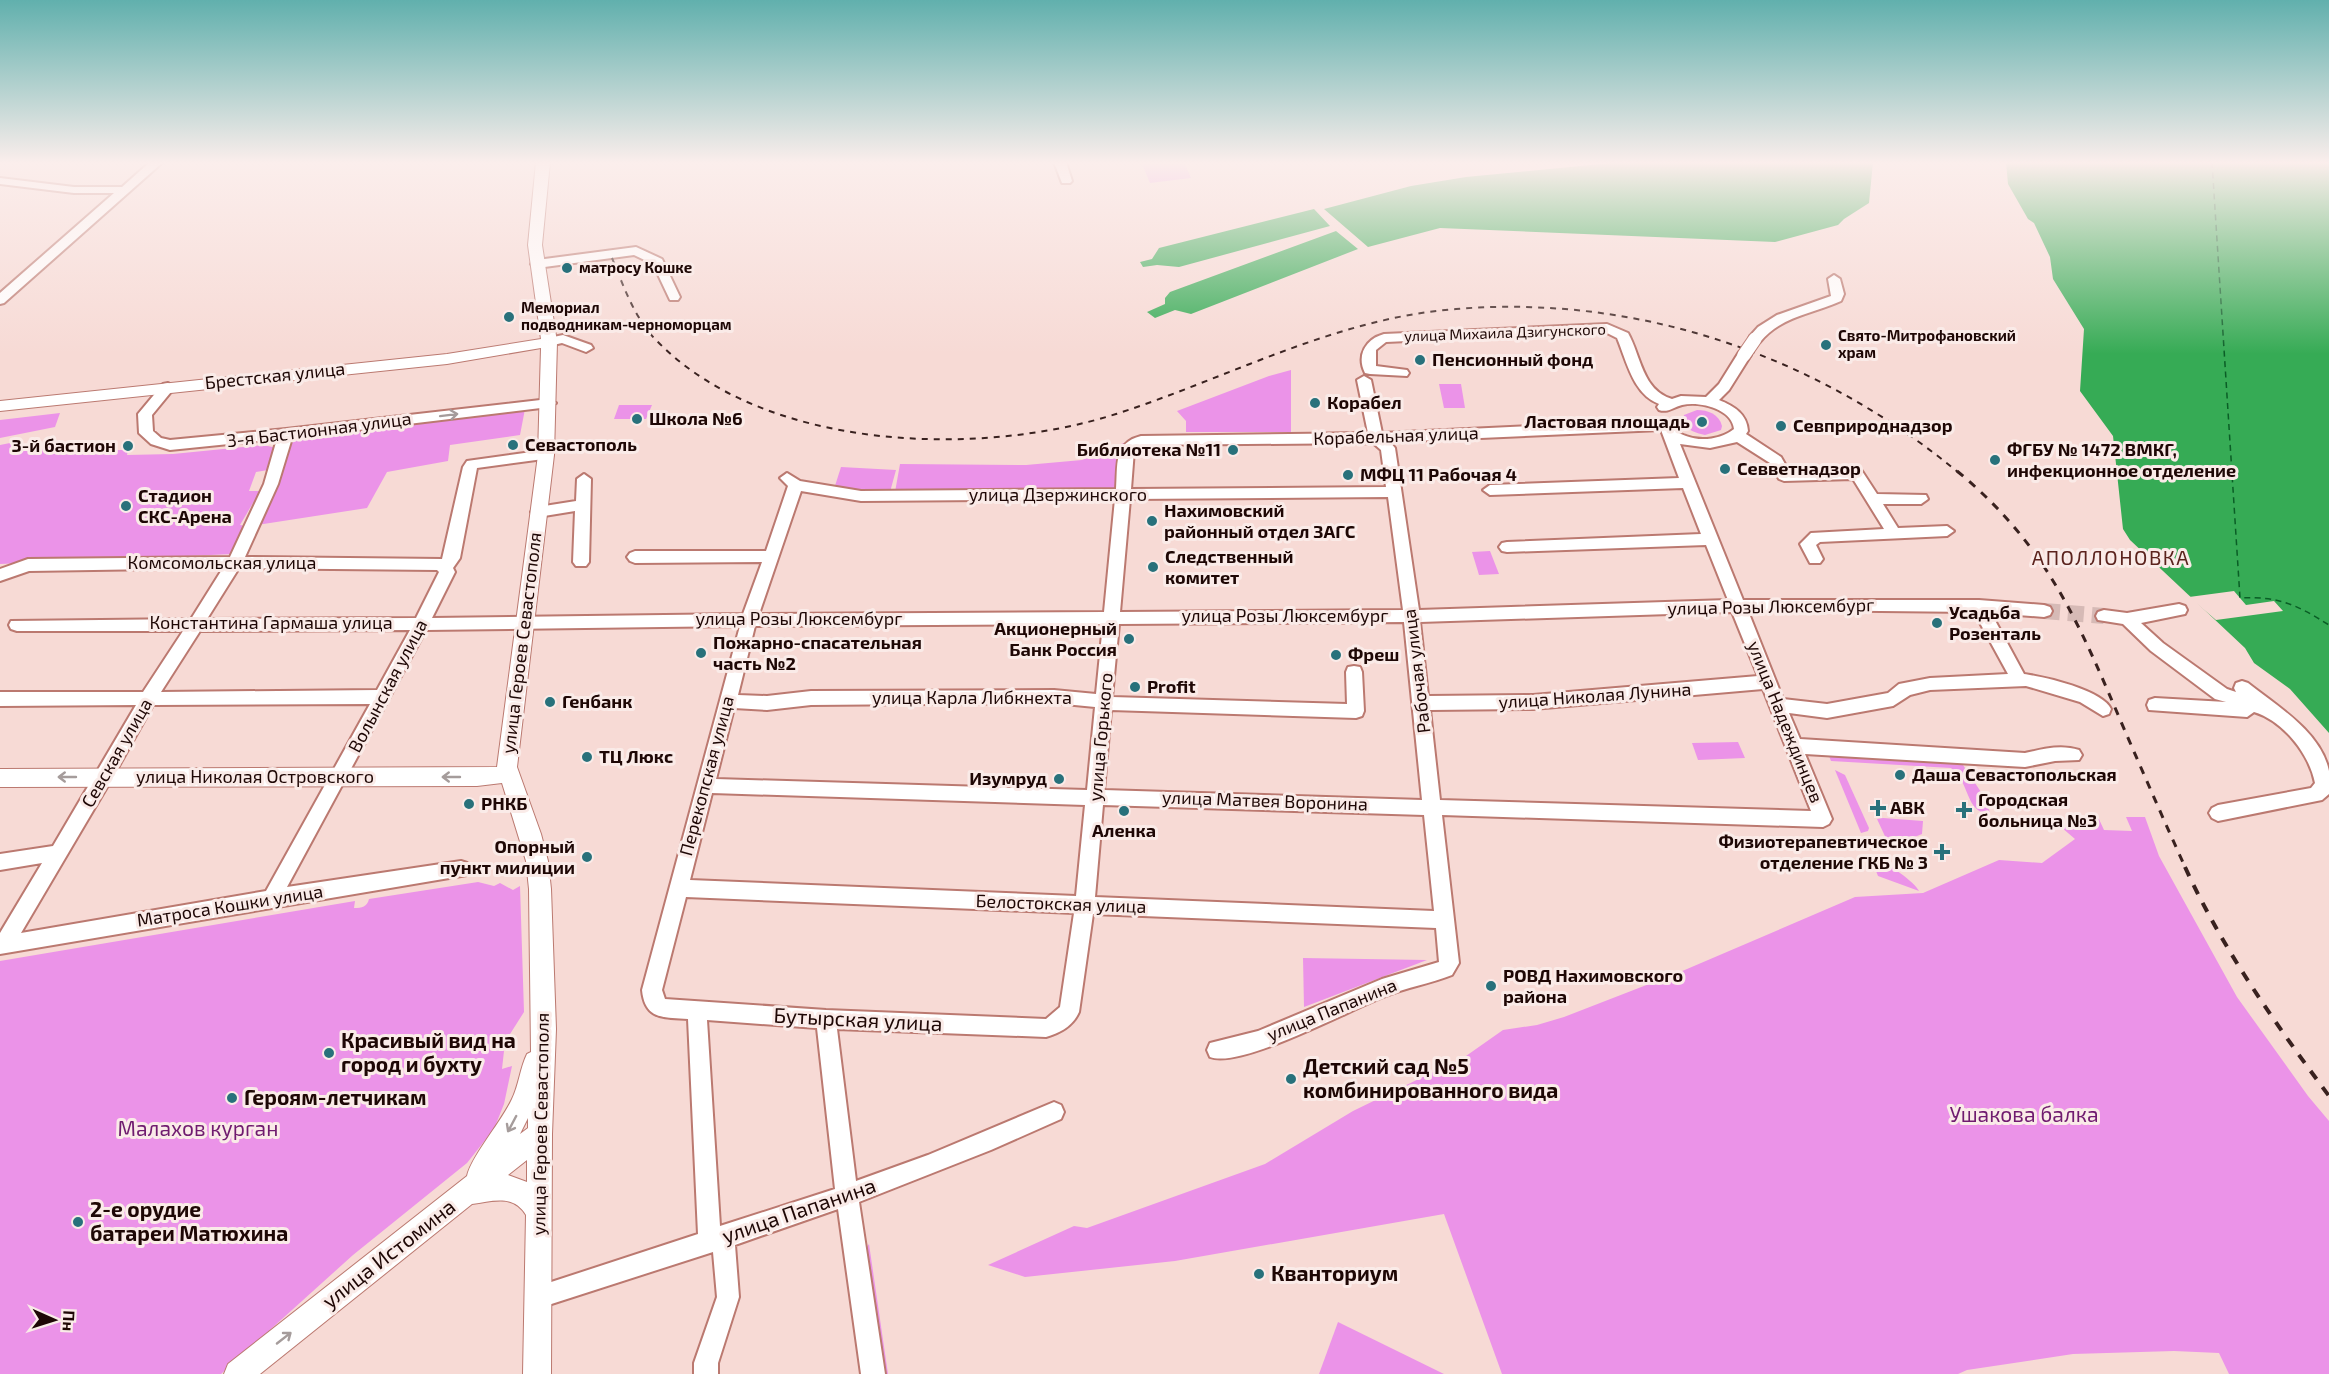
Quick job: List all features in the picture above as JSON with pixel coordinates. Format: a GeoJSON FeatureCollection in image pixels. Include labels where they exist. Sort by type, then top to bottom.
{"type":"FeatureCollection","features":[{"type":"Feature","properties":{"kind":"main road","name":"улица Героев Севастополя"},"geometry":{"type":"LineString","coordinates":[[536,226],[537,264],[549,342],[549,403],[546,454],[507,766],[537,861],[544,1029],[540,1134],[537,1374]]}},
{"type":"Feature","properties":{"kind":"main road","name":"Брестская улица"},"geometry":{"type":"LineString","coordinates":[[0,406],[447,358],[549,342]]}},
{"type":"Feature","properties":{"kind":"main road","name":"улица Николая Островского"},"geometry":{"type":"LineString","coordinates":[[0,778],[477,777],[509,774]]}},
{"type":"Feature","properties":{"kind":"main road"},"geometry":{"type":"LineString","coordinates":[[467,1192],[505,1137],[524,1101],[544,1029]]}},
{"type":"Feature","properties":{"kind":"main road","name":"улица Истомина"},"geometry":{"type":"LineString","coordinates":[[238,1374],[540,1134]]}},
{"type":"Feature","properties":{"kind":"main road"},"geometry":{"type":"LineString","coordinates":[[467,1192],[506,1187],[529,1196],[539,1212]]}},
{"type":"Feature","properties":{"kind":"street"},"geometry":{"type":"LineString","coordinates":[[0,300],[83,226]]}},
{"type":"Feature","properties":{"kind":"street"},"geometry":{"type":"LineString","coordinates":[[537,264],[636,251],[658,262],[674,297]]}},
{"type":"Feature","properties":{"kind":"street"},"geometry":{"type":"LineString","coordinates":[[1710,401],[1730,409],[1742,422],[1739,436],[1729,441],[1694,444],[1675,438],[1667,412],[1710,401],[1724,387],[1762,327],[1778,318],[1836,298],[1838,294],[1834,279]]}},
{"type":"Feature","properties":{"kind":"street","name":"улица Михаила Дзигунского"},"geometry":{"type":"LineString","coordinates":[[1402,373],[1370,370],[1368,350],[1384,338],[1607,328],[1623,336],[1645,389],[1667,412]]}},
{"type":"Feature","properties":{"kind":"street"},"geometry":{"type":"LineString","coordinates":[[549,342],[563,339],[585,348]]}},
{"type":"Feature","properties":{"kind":"street","name":"Рабочая улица"},"geometry":{"type":"LineString","coordinates":[[1364,380],[1376,438],[1388,448],[1421,703],[1449,963],[1447,968]]}},
{"type":"Feature","properties":{"kind":"street","name":"3-я Бастионная улица"},"geometry":{"type":"LineString","coordinates":[[168,387],[145,414],[146,433],[156,441],[170,445],[286,434],[549,403]]}},
{"type":"Feature","properties":{"kind":"street"},"geometry":{"type":"LineString","coordinates":[[1724,387],[1730,409]]}},
{"type":"Feature","properties":{"kind":"street","name":"Корабельная улица"},"geometry":{"type":"LineString","coordinates":[[1131,444],[1152,439],[1376,438],[1667,412]]}},
{"type":"Feature","properties":{"kind":"street","name":"улица Надеждинцев"},"geometry":{"type":"LineString","coordinates":[[1667,412],[1678,457],[1824,819]]}},
{"type":"Feature","properties":{"kind":"street","name":"Севская улица"},"geometry":{"type":"LineString","coordinates":[[2,945],[104,777],[148,698],[234,564],[271,484],[286,434]]}},
{"type":"Feature","properties":{"kind":"street"},"geometry":{"type":"LineString","coordinates":[[1739,436],[1776,460],[1784,476],[1857,474],[1894,533]]}},
{"type":"Feature","properties":{"kind":"street","name":"улица Горького"},"geometry":{"type":"LineString","coordinates":[[1055,1025],[1069,1012],[1085,905],[1127,449],[1131,444]]}},
{"type":"Feature","properties":{"kind":"street"},"geometry":{"type":"LineString","coordinates":[[1678,457],[1694,444]]}},
{"type":"Feature","properties":{"kind":"street","name":"Волынская улица"},"geometry":{"type":"LineString","coordinates":[[272,898],[331,787],[339,777],[383,697],[447,572],[445,567],[452,558],[470,467],[472,464],[546,454]]}},
{"type":"Feature","properties":{"kind":"street"},"geometry":{"type":"LineString","coordinates":[[581,562],[584,479]]}},
{"type":"Feature","properties":{"kind":"street","name":"улица Дзержинского"},"geometry":{"type":"LineString","coordinates":[[791,481],[861,496],[1394,492]]}},
{"type":"Feature","properties":{"kind":"street","name":"Перекопская улица"},"geometry":{"type":"LineString","coordinates":[[661,1008],[653,1001],[652,990],[677,888],[749,620],[771,556],[791,481]]}},
{"type":"Feature","properties":{"kind":"street"},"geometry":{"type":"LineString","coordinates":[[1490,490],[1689,483]]}},
{"type":"Feature","properties":{"kind":"street"},"geometry":{"type":"LineString","coordinates":[[1872,499],[1921,499]]}},
{"type":"Feature","properties":{"kind":"street"},"geometry":{"type":"LineString","coordinates":[[538,512],[583,505]]}},
{"type":"Feature","properties":{"kind":"street"},"geometry":{"type":"LineString","coordinates":[[1815,559],[1809,544],[1816,537],[1947,531]]}},
{"type":"Feature","properties":{"kind":"street"},"geometry":{"type":"LineString","coordinates":[[1507,547],[1711,539]]}},
{"type":"Feature","properties":{"kind":"street"},"geometry":{"type":"LineString","coordinates":[[635,557],[771,556]]}},
{"type":"Feature","properties":{"kind":"street","name":"Комсомольская улица"},"geometry":{"type":"LineString","coordinates":[[0,575],[28,565],[132,562],[439,564],[445,567]]}},
{"type":"Feature","properties":{"kind":"street","name":"улица Розы Люксембург"},"geometry":{"type":"LineString","coordinates":[[526,621],[1411,616],[1738,605],[1979,606],[2044,611]]}},
{"type":"Feature","properties":{"kind":"street"},"geometry":{"type":"LineString","coordinates":[[1979,606],[2020,681]]}},
{"type":"Feature","properties":{"kind":"street"},"geometry":{"type":"LineString","coordinates":[[2104,616],[2127,619],[2180,610]]}},
{"type":"Feature","properties":{"kind":"street"},"geometry":{"type":"LineString","coordinates":[[2127,619],[2157,647],[2221,694],[2270,710]]}},
{"type":"Feature","properties":{"kind":"street","name":"Константина Гармаша улица"},"geometry":{"type":"LineString","coordinates":[[17,625],[477,624],[526,621]]}},
{"type":"Feature","properties":{"kind":"street","name":"улица Карла Либкнехта"},"geometry":{"type":"LineString","coordinates":[[727,701],[767,703],[811,698],[1050,696],[1170,706],[1356,711],[1354,672]]}},
{"type":"Feature","properties":{"kind":"street"},"geometry":{"type":"LineString","coordinates":[[1778,705],[1827,711],[1893,699],[1905,689],[1930,684],[2026,680],[2085,697],[2103,709]]}},
{"type":"Feature","properties":{"kind":"street","name":"улица Николая Лунина"},"geometry":{"type":"LineString","coordinates":[[1421,703],[1533,702],[1769,682]]}},
{"type":"Feature","properties":{"kind":"street"},"geometry":{"type":"LineString","coordinates":[[2218,813],[2316,795],[2324,788],[2325,783],[2308,745],[2286,721],[2242,688]]}},
{"type":"Feature","properties":{"kind":"street"},"geometry":{"type":"LineString","coordinates":[[0,699],[383,697]]}},
{"type":"Feature","properties":{"kind":"street"},"geometry":{"type":"LineString","coordinates":[[2155,705],[2270,710]]}},
{"type":"Feature","properties":{"kind":"street"},"geometry":{"type":"LineString","coordinates":[[1794,746],[2025,760],[2046,755],[2073,755]]}},
{"type":"Feature","properties":{"kind":"street","name":"улица Матвея Воронина"},"geometry":{"type":"LineString","coordinates":[[706,786],[1824,819]]}},
{"type":"Feature","properties":{"kind":"street"},"geometry":{"type":"LineString","coordinates":[[0,862],[56,853]]}},
{"type":"Feature","properties":{"kind":"street","name":"Матроса Кошки улица"},"geometry":{"type":"LineString","coordinates":[[2,945],[272,898],[461,869]]}},
{"type":"Feature","properties":{"kind":"street","name":"Белостокская улица"},"geometry":{"type":"LineString","coordinates":[[677,888],[1444,920]]}},
{"type":"Feature","properties":{"kind":"street","name":"улица Папанина"},"geometry":{"type":"LineString","coordinates":[[1216,1050],[1263,1037],[1383,987],[1447,968]]}},
{"type":"Feature","properties":{"kind":"street","name":"Бутырская улица"},"geometry":{"type":"LineString","coordinates":[[661,1008],[826,1019],[1046,1028],[1055,1025]]}},
{"type":"Feature","properties":{"kind":"street"},"geometry":{"type":"LineString","coordinates":[[697,1010],[705,1176],[728,1297],[706,1363],[706,1374]]}},
{"type":"Feature","properties":{"kind":"street"},"geometry":{"type":"LineString","coordinates":[[826,1019],[873,1374]]}},
{"type":"Feature","properties":{"kind":"street","name":"улица Папанина"},"geometry":{"type":"LineString","coordinates":[[539,1297],[848,1197],[967,1151],[1054,1112]]}},
{"type":"Feature","properties":{"kind":"green space"},"geometry":{"type":"Polygon","coordinates":[[[1291,370],[1291,432],[1186,432],[1186,421],[1177,411],[1291,370]]]}},
{"type":"Feature","properties":{"kind":"green space"},"geometry":{"type":"Polygon","coordinates":[[[1439,384],[1461,384],[1465,408],[1444,408],[1439,384]]]}},
{"type":"Feature","properties":{"kind":"green space"},"geometry":{"type":"Polygon","coordinates":[[[619,405],[652,405],[646,419],[614,419],[619,405]]]}},
{"type":"Feature","properties":{"kind":"green space"},"geometry":{"type":"Polygon","coordinates":[[[525,409],[520,435],[450,445],[448,461],[387,472],[367,508],[257,525],[289,438],[525,409]]]}},
{"type":"Feature","properties":{"kind":"green space","name":"Ластовая площадь"},"geometry":{"type":"Polygon","coordinates":[[[1697,410],[1716,416],[1721,422],[1721,430],[1705,435],[1686,427],[1684,415],[1697,410]]]}},
{"type":"Feature","properties":{"kind":"green space"},"geometry":{"type":"Polygon","coordinates":[[[60,413],[55,427],[0,438],[0,420],[60,413]]]}},
{"type":"Feature","properties":{"kind":"green space","name":"Стадион СКС-Арена"},"geometry":{"type":"Polygon","coordinates":[[[15,442],[11,447],[117,444],[112,450],[128,450],[127,455],[173,454],[263,445],[277,448],[268,470],[256,472],[249,491],[260,491],[240,525],[246,526],[234,554],[0,564],[0,445],[15,442]]]}},
{"type":"Feature","properties":{"kind":"green space"},"geometry":{"type":"Polygon","coordinates":[[[1124,443],[1122,493],[895,492],[900,464],[1026,465],[1082,460],[1124,443]]]}},
{"type":"Feature","properties":{"kind":"green space"},"geometry":{"type":"Polygon","coordinates":[[[841,467],[896,470],[890,492],[834,489],[841,467]]]}},
{"type":"Feature","properties":{"kind":"green space"},"geometry":{"type":"Polygon","coordinates":[[[1490,551],[1499,574],[1479,575],[1472,552],[1490,551]]]}},
{"type":"Feature","properties":{"kind":"green space"},"geometry":{"type":"Polygon","coordinates":[[[1738,742],[1745,758],[1698,760],[1692,743],[1738,742]]]}},
{"type":"Feature","properties":{"kind":"green space"},"geometry":{"type":"Polygon","coordinates":[[[1831,752],[1961,762],[1985,798],[1990,813],[1976,808],[1957,774],[1951,768],[1831,761],[1829,756],[1831,752]]]}},
{"type":"Feature","properties":{"kind":"green space"},"geometry":{"type":"Polygon","coordinates":[[[1835,770],[1845,775],[1869,828],[1868,831],[1861,833],[1835,770]]]}},
{"type":"Feature","properties":{"kind":"green space","name":"Ушакова балка"},"geometry":{"type":"Polygon","coordinates":[[[2098,817],[2104,830],[2132,831],[2126,817],[2145,817],[2159,856],[2237,997],[2308,1096],[2329,1121],[2329,1374],[2229,1374],[2219,1353],[2174,1351],[2073,1354],[1967,1370],[1958,1374],[1502,1374],[1444,1214],[1175,1261],[1025,1277],[988,1265],[1074,1226],[1087,1228],[1265,1164],[1353,1111],[1466,1056],[1503,1030],[1537,1025],[1564,1017],[1680,972],[1855,897],[1923,893],[1999,860],[2042,863],[2075,839],[2061,827],[2084,827],[2098,817]]]}},
{"type":"Feature","properties":{"kind":"green space"},"geometry":{"type":"Polygon","coordinates":[[[1877,819],[1923,821],[1922,834],[1890,847],[1877,819]]]}},
{"type":"Feature","properties":{"kind":"green space"},"geometry":{"type":"Polygon","coordinates":[[[1870,856],[1878,856],[1907,878],[1919,891],[1878,876],[1870,856]]]}},
{"type":"Feature","properties":{"kind":"green space","name":"Малахов курган"},"geometry":{"type":"Polygon","coordinates":[[[478,882],[494,886],[500,883],[513,890],[520,886],[524,1012],[505,1042],[502,1069],[512,1066],[504,1104],[494,1129],[467,1163],[353,1255],[221,1374],[0,1374],[0,961],[355,901],[354,908],[359,908],[369,899],[478,882]]]}},
{"type":"Feature","properties":{"kind":"green space"},"geometry":{"type":"Polygon","coordinates":[[[1303,958],[1427,960],[1304,1007],[1303,958]]]}},
{"type":"Feature","properties":{"kind":"green space"},"geometry":{"type":"Polygon","coordinates":[[[869,1244],[888,1374],[883,1374],[867,1247],[869,1244]]]}},
{"type":"Feature","properties":{"kind":"green space"},"geometry":{"type":"Polygon","coordinates":[[[1338,1322],[1444,1374],[1319,1374],[1338,1322]]]}},
{"type":"Feature","properties":{"kind":"shaded area"},"geometry":{"type":"Polygon","coordinates":[[[1246,226],[1330,226],[1179,267],[1157,265],[1143,267],[1140,262],[1152,259],[1159,248],[1246,226]]]}},
{"type":"Feature","properties":{"kind":"shaded area"},"geometry":{"type":"Polygon","coordinates":[[[1344,226],[1834,226],[1775,242],[1440,228],[1368,247],[1344,226]]]}},
{"type":"Feature","properties":{"kind":"shaded area"},"geometry":{"type":"Polygon","coordinates":[[[2035,226],[2329,226],[2329,733],[2290,689],[2254,663],[2245,648],[2130,540],[2123,529],[2113,436],[2080,391],[2084,329],[2053,279],[2050,257],[2035,226]]]}},
{"type":"Feature","properties":{"kind":"shaded area"},"geometry":{"type":"Polygon","coordinates":[[[1336,231],[1358,249],[1191,314],[1175,310],[1155,318],[1147,312],[1165,304],[1165,298],[1170,292],[1336,231]]]}},
{"type":"Feature","properties":{"kind":"pier"},"geometry":{"type":"Polygon","coordinates":[[[2234,591],[2246,605],[2274,601],[2283,611],[2216,620],[2189,597],[2234,591]]]}},
{"type":"Feature","properties":{"kind":"ferry route"},"geometry":{"type":"LineString","coordinates":[[2216,226],[2240,598],[2277,600],[2287,603],[2329,625]]}},
{"type":"Feature","properties":{"kind":"tunnel"},"geometry":{"type":"LineString","coordinates":[[2044,611],[2104,616]]}},
{"type":"Feature","properties":{"kind":"railway"},"geometry":{"type":"LineString","coordinates":[[612,258],[631,303],[643,324],[658,342],[703,378],[755,405],[814,424],[875,435],[939,439],[1001,437],[1061,428],[1116,414],[1158,400],[1283,351],[1368,324],[1456,309],[1524,307],[1592,312],[1658,323],[1723,342],[1786,366],[1847,396],[1904,432],[1959,473]]}},
{"type":"Feature","properties":{"kind":"railway"},"geometry":{"type":"LineString","coordinates":[[1957,471],[2016,529],[2059,590],[2093,657],[2186,869]]}},
{"type":"Feature","properties":{"kind":"railway"},"geometry":{"type":"LineString","coordinates":[[2185,867],[2233,957],[2329,1096]]}},
{"type":"Feature","properties":{"kind":"place","name":"матросу Кошке"},"geometry":{"type":"Point","coordinates":[567,268]}},
{"type":"Feature","properties":{"kind":"place","name":"Мемориал подводникам-черноморцам"},"geometry":{"type":"Point","coordinates":[509,317]}},
{"type":"Feature","properties":{"kind":"place","name":"Свято-Митрофановский храм"},"geometry":{"type":"Point","coordinates":[1826,345]}},
{"type":"Feature","properties":{"kind":"place","name":"Пенсионный фонд"},"geometry":{"type":"Point","coordinates":[1420,360]}},
{"type":"Feature","properties":{"kind":"place","name":"Корабел"},"geometry":{"type":"Point","coordinates":[1315,403]}},
{"type":"Feature","properties":{"kind":"place","name":"Школа №6"},"geometry":{"type":"Point","coordinates":[637,419]}},
{"type":"Feature","properties":{"kind":"place","name":"Ластовая площадь"},"geometry":{"type":"Point","coordinates":[1702,422]}},
{"type":"Feature","properties":{"kind":"place","name":"Севприроднадзор"},"geometry":{"type":"Point","coordinates":[1781,426]}},
{"type":"Feature","properties":{"kind":"place","name":"Севастополь"},"geometry":{"type":"Point","coordinates":[513,445]}},
{"type":"Feature","properties":{"kind":"place","name":"3-й бастион"},"geometry":{"type":"Point","coordinates":[128,446]}},
{"type":"Feature","properties":{"kind":"place","name":"Библиотека №11"},"geometry":{"type":"Point","coordinates":[1233,450]}},
{"type":"Feature","properties":{"kind":"place","name":"ФГБУ № 1472 ВМКГ, инфекционное отделение"},"geometry":{"type":"Point","coordinates":[1995,460]}},
{"type":"Feature","properties":{"kind":"place","name":"Севветнадзор"},"geometry":{"type":"Point","coordinates":[1725,469]}},
{"type":"Feature","properties":{"kind":"place","name":"МФЦ 11 Рабочая 4"},"geometry":{"type":"Point","coordinates":[1348,475]}},
{"type":"Feature","properties":{"kind":"place","name":"Стадион СКС-Арена"},"geometry":{"type":"Point","coordinates":[126,506]}},
{"type":"Feature","properties":{"kind":"place","name":"Нахимовский районный отдел ЗАГС"},"geometry":{"type":"Point","coordinates":[1152,521]}},
{"type":"Feature","properties":{"kind":"place","name":"Следственный комитет"},"geometry":{"type":"Point","coordinates":[1153,567]}},
{"type":"Feature","properties":{"kind":"place","name":"Усадьба Розенталь"},"geometry":{"type":"Point","coordinates":[1937,623]}},
{"type":"Feature","properties":{"kind":"place","name":"Акционерный Банк Россия"},"geometry":{"type":"Point","coordinates":[1129,639]}},
{"type":"Feature","properties":{"kind":"place","name":"Пожарно-спасательная часть №2"},"geometry":{"type":"Point","coordinates":[701,653]}},
{"type":"Feature","properties":{"kind":"place","name":"Фреш"},"geometry":{"type":"Point","coordinates":[1336,655]}},
{"type":"Feature","properties":{"kind":"place","name":"Profit"},"geometry":{"type":"Point","coordinates":[1135,687]}},
{"type":"Feature","properties":{"kind":"place","name":"Генбанк"},"geometry":{"type":"Point","coordinates":[550,702]}},
{"type":"Feature","properties":{"kind":"place","name":"ТЦ Люкс"},"geometry":{"type":"Point","coordinates":[587,757]}},
{"type":"Feature","properties":{"kind":"place","name":"Даша Севастопольская"},"geometry":{"type":"Point","coordinates":[1900,775]}},
{"type":"Feature","properties":{"kind":"place","name":"Изумруд"},"geometry":{"type":"Point","coordinates":[1059,779]}},
{"type":"Feature","properties":{"kind":"place","name":"РНКБ"},"geometry":{"type":"Point","coordinates":[469,804]}},
{"type":"Feature","properties":{"kind":"place","name":"АВК"},"geometry":{"type":"Point","coordinates":[1878,808]}},
{"type":"Feature","properties":{"kind":"place","name":"Городская больница №3"},"geometry":{"type":"Point","coordinates":[1964,810]}},
{"type":"Feature","properties":{"kind":"place","name":"Аленка"},"geometry":{"type":"Point","coordinates":[1124,811]}},
{"type":"Feature","properties":{"kind":"place","name":"Физиотерапевтическое отделение ГКБ № 3"},"geometry":{"type":"Point","coordinates":[1942,852]}},
{"type":"Feature","properties":{"kind":"place","name":"Опорный пункт милиции"},"geometry":{"type":"Point","coordinates":[587,857]}},
{"type":"Feature","properties":{"kind":"place","name":"РОВД Нахимовского района"},"geometry":{"type":"Point","coordinates":[1491,986]}},
{"type":"Feature","properties":{"kind":"place","name":"Красивый вид на город и бухту"},"geometry":{"type":"Point","coordinates":[329,1053]}},
{"type":"Feature","properties":{"kind":"place","name":"Детский сад №5 комбинированного вида"},"geometry":{"type":"Point","coordinates":[1291,1079]}},
{"type":"Feature","properties":{"kind":"place","name":"Героям-летчикам"},"geometry":{"type":"Point","coordinates":[232,1098]}},
{"type":"Feature","properties":{"kind":"place","name":"2-е орудие батареи Матюхина"},"geometry":{"type":"Point","coordinates":[78,1222]}},
{"type":"Feature","properties":{"kind":"place","name":"Кванториум"},"geometry":{"type":"Point","coordinates":[1259,1274]}},
{"type":"Feature","properties":{"kind":"district","name":"АПОЛЛОНОВКА"},"geometry":{"type":"Point","coordinates":[2111,558]}}]}
